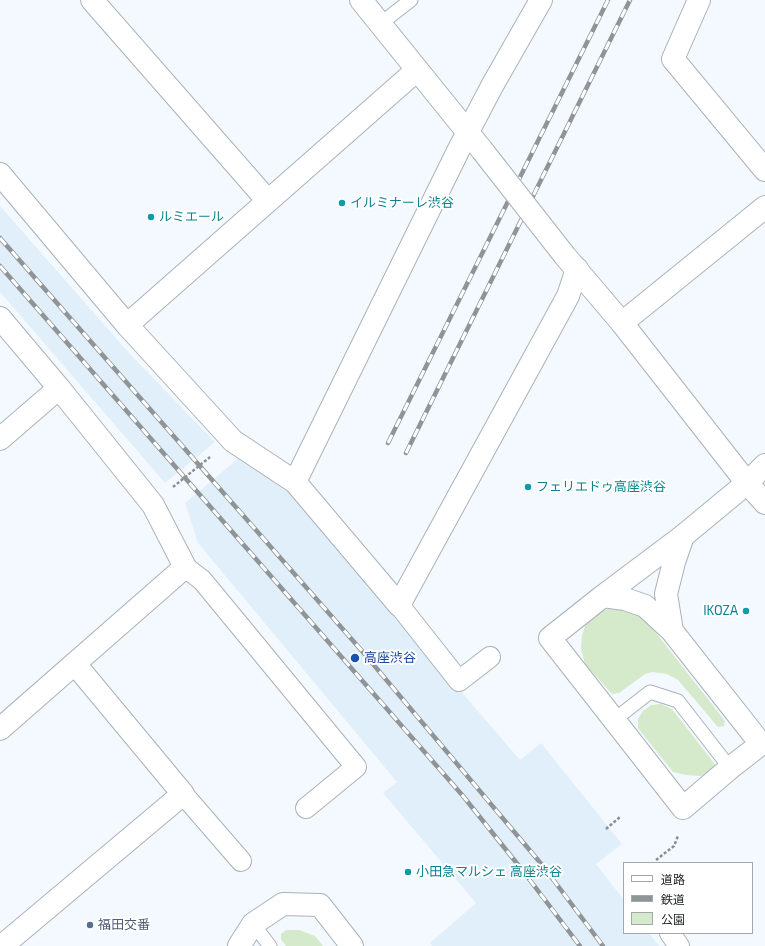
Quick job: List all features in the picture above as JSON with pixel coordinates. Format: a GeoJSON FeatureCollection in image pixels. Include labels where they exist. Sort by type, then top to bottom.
{"type":"FeatureCollection","features":[{"type":"Feature","properties":{"kind":"street"},"geometry":{"type":"LineString","coordinates":[[92,0],[268,201]]}},
{"type":"Feature","properties":{"kind":"street"},"geometry":{"type":"LineString","coordinates":[[361,0],[571,262],[622,323],[747,483],[765,503]]}},
{"type":"Feature","properties":{"kind":"street"},"geometry":{"type":"LineString","coordinates":[[295,482],[459,149],[475,142],[492,86],[541,0]]}},
{"type":"Feature","properties":{"kind":"street"},"geometry":{"type":"LineString","coordinates":[[699,0],[673,59],[765,170]]}},
{"type":"Feature","properties":{"kind":"street"},"geometry":{"type":"LineString","coordinates":[[127,325],[417,70]]}},
{"type":"Feature","properties":{"kind":"street"},"geometry":{"type":"LineString","coordinates":[[0,174],[127,325],[232,439],[295,482],[399,605],[459,681],[490,657]]}},
{"type":"Feature","properties":{"kind":"street"},"geometry":{"type":"LineString","coordinates":[[622,323],[765,207]]}},
{"type":"Feature","properties":{"kind":"street"},"geometry":{"type":"LineString","coordinates":[[399,605],[568,296],[571,262]]}},
{"type":"Feature","properties":{"kind":"street"},"geometry":{"type":"LineString","coordinates":[[0,318],[59,388],[153,505],[185,567],[202,580],[356,767],[306,808]]}},
{"type":"Feature","properties":{"kind":"street"},"geometry":{"type":"LineString","coordinates":[[0,440],[59,388]]}},
{"type":"Feature","properties":{"kind":"street"},"geometry":{"type":"LineString","coordinates":[[603,596],[625,599],[646,606],[672,630],[761,744],[683,808],[550,638],[603,596],[683,536],[747,483],[765,465]]}},
{"type":"Feature","properties":{"kind":"street"},"geometry":{"type":"LineString","coordinates":[[672,630],[666,594],[674,562],[683,536]]}},
{"type":"Feature","properties":{"kind":"street"},"geometry":{"type":"LineString","coordinates":[[0,729],[185,567]]}},
{"type":"Feature","properties":{"kind":"street"},"geometry":{"type":"LineString","coordinates":[[75,664],[241,861]]}},
{"type":"Feature","properties":{"kind":"street"},"geometry":{"type":"LineString","coordinates":[[2,946],[183,794]]}},
{"type":"Feature","properties":{"kind":"street"},"geometry":{"type":"LineString","coordinates":[[239,946],[253,924],[283,904],[320,905],[352,946]]}},
{"type":"Feature","properties":{"kind":"street"},"geometry":{"type":"LineString","coordinates":[[671,934],[679,946]]}},
{"type":"Feature","properties":{"kind":"lane"},"geometry":{"type":"LineString","coordinates":[[380,24],[411,0]]}},
{"type":"Feature","properties":{"kind":"lane"},"geometry":{"type":"LineString","coordinates":[[614,720],[650,692],[678,701],[730,768]]}},
{"type":"Feature","properties":{"kind":"lane"},"geometry":{"type":"LineString","coordinates":[[253,924],[270,946]]}},
{"type":"Feature","properties":{"kind":"path"},"geometry":{"type":"LineString","coordinates":[[153,505],[232,439]]}},
{"type":"Feature","properties":{"kind":"path"},"geometry":{"type":"LineString","coordinates":[[606,829],[620,817]]}},
{"type":"Feature","properties":{"kind":"path"},"geometry":{"type":"LineString","coordinates":[[656,860],[674,846],[679,834]]}},
{"type":"Feature","properties":{"kind":"shaded area"},"geometry":{"type":"Polygon","coordinates":[[[0,206],[130,354],[215,442],[165,483],[0,292],[0,206]]]}},
{"type":"Feature","properties":{"kind":"shaded area"},"geometry":{"type":"Polygon","coordinates":[[[239,458],[291,494],[520,760],[541,743],[622,844],[596,864],[623,899],[623,934],[650,934],[659,946],[432,946],[430,943],[476,903],[383,793],[397,782],[198,543],[185,503],[239,458]]]}},
{"type":"Feature","properties":{"kind":"green space"},"geometry":{"type":"Polygon","coordinates":[[[614,607],[630,609],[646,620],[725,721],[724,726],[718,727],[678,680],[667,674],[652,672],[645,674],[619,693],[612,694],[585,664],[581,649],[582,635],[586,624],[593,616],[614,607]]]}},
{"type":"Feature","properties":{"kind":"green space"},"geometry":{"type":"Polygon","coordinates":[[[661,704],[672,709],[717,767],[701,776],[673,772],[638,728],[638,719],[643,711],[651,705],[661,704]]]}},
{"type":"Feature","properties":{"kind":"green space"},"geometry":{"type":"Polygon","coordinates":[[[286,930],[299,930],[315,936],[323,946],[286,946],[281,939],[281,934],[286,930]]]}},
{"type":"Feature","properties":{"kind":"railway"},"geometry":{"type":"LineString","coordinates":[[388,443],[608,0]]}},
{"type":"Feature","properties":{"kind":"railway"},"geometry":{"type":"LineString","coordinates":[[406,453],[630,0]]}},
{"type":"Feature","properties":{"kind":"railway"},"geometry":{"type":"LineString","coordinates":[[0,238],[362,651],[543,866],[603,946]]}},
{"type":"Feature","properties":{"kind":"railway"},"geometry":{"type":"LineString","coordinates":[[0,266],[463,796],[580,946]]}},
{"type":"Feature","properties":{"kind":"place","name":"イルミナーレ渋谷"},"geometry":{"type":"Point","coordinates":[342,203]}},
{"type":"Feature","properties":{"kind":"place","name":"ルミエール"},"geometry":{"type":"Point","coordinates":[151,217]}},
{"type":"Feature","properties":{"kind":"place","name":"フェリエドゥ高座渋谷"},"geometry":{"type":"Point","coordinates":[528,487]}},
{"type":"Feature","properties":{"kind":"place","name":"IKOZA"},"geometry":{"type":"Point","coordinates":[746,611]}},
{"type":"Feature","properties":{"kind":"place","name":"高座渋谷"},"geometry":{"type":"Point","coordinates":[355,658]}},
{"type":"Feature","properties":{"kind":"place","name":"小田急マルシェ 高座渋谷"},"geometry":{"type":"Point","coordinates":[408,872]}},
{"type":"Feature","properties":{"kind":"place","name":"福田交番"},"geometry":{"type":"Point","coordinates":[90,925]}}]}
